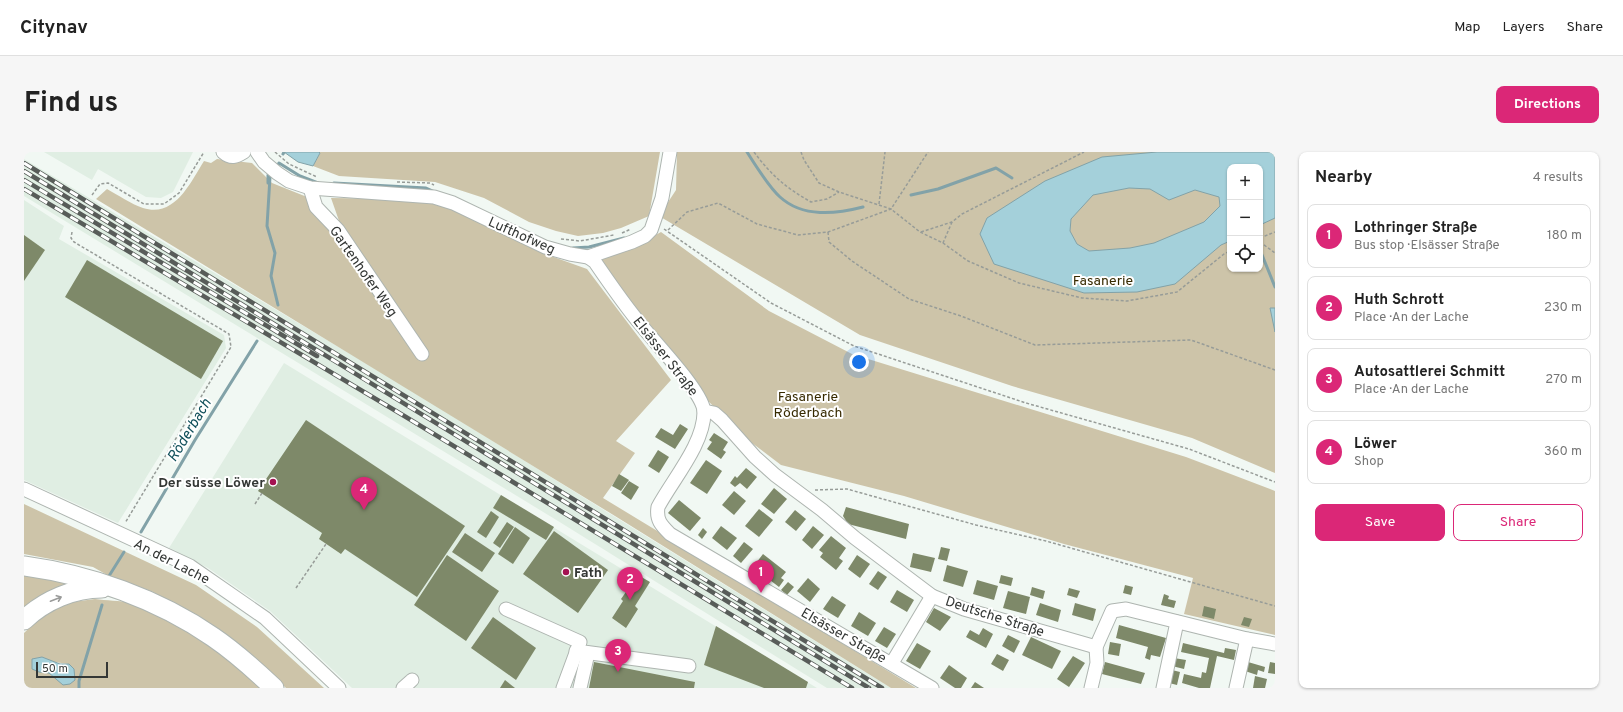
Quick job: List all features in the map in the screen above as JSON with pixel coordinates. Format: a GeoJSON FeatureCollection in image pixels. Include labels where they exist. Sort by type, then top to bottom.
{"type":"FeatureCollection","features":[{"type":"Feature","properties":{"kind":"highway"},"geometry":{"type":"LineString","coordinates":[[24,566],[44,568],[115,588],[160,606],[213,637],[274,688]]}},
{"type":"Feature","properties":{"kind":"highway"},"geometry":{"type":"LineString","coordinates":[[24,620],[44,604],[77,591],[94,588],[115,588]]}},
{"type":"Feature","properties":{"kind":"street"},"geometry":{"type":"LineString","coordinates":[[224,152],[228,156],[236,157],[244,152]]}},
{"type":"Feature","properties":{"kind":"street","name":"Lufthofweg"},"geometry":{"type":"LineString","coordinates":[[257,152],[264,162],[289,182],[310,188],[434,197],[453,202],[545,247],[588,257],[632,242],[645,236],[651,230],[662,198],[670,152]]}},
{"type":"Feature","properties":{"kind":"street","name":"Gartenhofer Weg"},"geometry":{"type":"LineString","coordinates":[[310,188],[316,207],[338,230],[422,354]]}},
{"type":"Feature","properties":{"kind":"street","name":"Elsässer Straße"},"geometry":{"type":"LineString","coordinates":[[588,257],[595,262],[641,326],[689,383],[702,403],[704,411],[701,432],[658,507],[657,516],[662,527],[670,534],[892,663],[932,688]]}},
{"type":"Feature","properties":{"kind":"street","name":"Deutsche Straße"},"geometry":{"type":"LineString","coordinates":[[704,411],[714,413],[755,457],[855,538],[932,596],[964,609],[1096,647]]}},
{"type":"Feature","properties":{"kind":"street","name":"An der Lache"},"geometry":{"type":"LineString","coordinates":[[24,489],[190,566],[207,576],[265,618],[339,688]]}},
{"type":"Feature","properties":{"kind":"street"},"geometry":{"type":"LineString","coordinates":[[892,663],[932,596]]}},
{"type":"Feature","properties":{"kind":"street"},"geometry":{"type":"LineString","coordinates":[[506,609],[581,648],[689,666]]}},
{"type":"Feature","properties":{"kind":"street"},"geometry":{"type":"LineString","coordinates":[[1091,688],[1097,663],[1096,647],[1112,611],[1126,609],[1247,639],[1275,644]]}},
{"type":"Feature","properties":{"kind":"street"},"geometry":{"type":"LineString","coordinates":[[1163,688],[1177,622]]}},
{"type":"Feature","properties":{"kind":"street"},"geometry":{"type":"LineString","coordinates":[[1236,688],[1247,639]]}},
{"type":"Feature","properties":{"kind":"street"},"geometry":{"type":"LineString","coordinates":[[563,688],[581,648]]}},
{"type":"Feature","properties":{"kind":"street"},"geometry":{"type":"LineString","coordinates":[[580,688],[581,648]]}},
{"type":"Feature","properties":{"kind":"path"},"geometry":{"type":"LineString","coordinates":[[92,195],[100,184],[108,183],[144,204],[164,204],[179,193],[204,152]]}},
{"type":"Feature","properties":{"kind":"path"},"geometry":{"type":"LineString","coordinates":[[754,152],[769,172],[784,185],[811,202],[827,199],[839,192]]}},
{"type":"Feature","properties":{"kind":"path"},"geometry":{"type":"LineString","coordinates":[[801,152],[804,160],[819,183],[839,192],[891,209],[920,232],[943,243],[968,261],[1019,283],[1082,298],[1127,301],[1177,292],[1227,252]]}},
{"type":"Feature","properties":{"kind":"path"},"geometry":{"type":"LineString","coordinates":[[878,204],[885,152]]}},
{"type":"Feature","properties":{"kind":"path"},"geometry":{"type":"LineString","coordinates":[[928,152],[891,209],[828,232],[798,235],[757,224],[718,203],[687,212],[668,230],[771,303],[854,346],[1026,403],[1189,449],[1275,482]]}},
{"type":"Feature","properties":{"kind":"path"},"geometry":{"type":"LineString","coordinates":[[920,232],[952,222],[962,214],[1084,152]]}},
{"type":"Feature","properties":{"kind":"path"},"geometry":{"type":"LineString","coordinates":[[943,243],[952,222]]}},
{"type":"Feature","properties":{"kind":"path"},"geometry":{"type":"LineString","coordinates":[[620,233],[632,229]]}},
{"type":"Feature","properties":{"kind":"path"},"geometry":{"type":"LineString","coordinates":[[72,232],[71,238],[74,242],[229,334],[231,347],[119,534]]}},
{"type":"Feature","properties":{"kind":"path"},"geometry":{"type":"LineString","coordinates":[[828,232],[829,242],[852,261],[909,299],[962,316],[1035,344],[1191,340],[1275,370]]}},
{"type":"Feature","properties":{"kind":"path"},"geometry":{"type":"LineString","coordinates":[[1263,237],[1275,232]]}},
{"type":"Feature","properties":{"kind":"path"},"geometry":{"type":"LineString","coordinates":[[580,241],[615,235]]}},
{"type":"Feature","properties":{"kind":"path"},"geometry":{"type":"LineString","coordinates":[[1263,244],[1275,253]]}},
{"type":"Feature","properties":{"kind":"path"},"geometry":{"type":"LineString","coordinates":[[797,491],[848,489],[976,525],[1046,541],[1275,606]]}},
{"type":"Feature","properties":{"kind":"path"},"geometry":{"type":"LineString","coordinates":[[255,504],[262,493]]}},
{"type":"Feature","properties":{"kind":"path"},"geometry":{"type":"LineString","coordinates":[[296,588],[326,544]]}},
{"type":"Feature","properties":{"kind":"shaded area"},"geometry":{"type":"Polygon","coordinates":[[[44,152],[193,152],[173,192],[161,198],[146,197],[98,169],[92,180],[44,152]]]}},
{"type":"Feature","properties":{"kind":"shaded area"},"geometry":{"type":"Polygon","coordinates":[[[24,159],[404,386],[891,688],[827,688],[558,521],[24,196],[24,159]]]}},
{"type":"Feature","properties":{"kind":"shaded area"},"geometry":{"type":"Polygon","coordinates":[[[24,200],[64,226],[59,239],[224,335],[226,348],[118,523],[24,480],[24,200]]]}},
{"type":"Feature","properties":{"kind":"shaded area"},"geometry":{"type":"Polygon","coordinates":[[[284,363],[817,688],[352,688],[270,611],[208,568],[169,548],[284,363]]]}},
{"type":"Feature","properties":{"kind":"green space"},"geometry":{"type":"Polygon","coordinates":[[[319,152],[660,152],[649,216],[621,228],[603,233],[578,236],[556,231],[529,222],[484,198],[435,182],[339,176],[313,166],[320,153],[319,152]]]}},
{"type":"Feature","properties":{"kind":"green space","name":"Fasanerie"},"geometry":{"type":"Polygon","coordinates":[[[677,152],[1275,152],[1275,473],[1192,438],[1012,386],[860,335],[659,216],[676,190],[677,152]]]}},
{"type":"Feature","properties":{"kind":"green space"},"geometry":{"type":"Polygon","coordinates":[[[217,159],[252,163],[272,183],[307,197],[344,235],[331,198],[397,199],[439,204],[459,212],[548,255],[587,269],[671,380],[616,441],[635,453],[603,498],[916,688],[891,688],[615,516],[96,199],[107,189],[129,202],[143,208],[154,210],[164,208],[173,203],[187,188],[204,161],[211,163],[217,159]]]}},
{"type":"Feature","properties":{"kind":"green space","name":"Fasanerie Röderbach"},"geometry":{"type":"Polygon","coordinates":[[[661,232],[769,311],[852,354],[1186,457],[1275,491],[1275,635],[1184,614],[1193,578],[1064,544],[904,496],[781,465],[752,443],[708,401],[681,364],[633,308],[602,263],[604,255],[631,249],[661,232]]]}},
{"type":"Feature","properties":{"kind":"green space"},"geometry":{"type":"Polygon","coordinates":[[[24,504],[196,585],[257,627],[324,688],[286,688],[263,666],[184,611],[153,592],[109,576],[93,567],[24,554],[24,504]]]}},
{"type":"Feature","properties":{"kind":"green space"},"geometry":{"type":"Polygon","coordinates":[[[24,572],[86,584],[24,611],[24,572]]]}},
{"type":"Feature","properties":{"kind":"green space"},"geometry":{"type":"Polygon","coordinates":[[[95,599],[127,602],[150,610],[168,618],[202,639],[264,688],[24,688],[24,633],[41,617],[65,603],[95,599]],[[54,662],[49,673],[54,678],[69,664],[54,662]]]}},
{"type":"Feature","properties":{"kind":"water"},"geometry":{"type":"Polygon","coordinates":[[[284,152],[320,153],[313,166],[298,162],[284,152]]]}},
{"type":"Feature","properties":{"kind":"water"},"geometry":{"type":"Polygon","coordinates":[[[1157,152],[1275,152],[1275,218],[1263,224],[1263,164],[1227,164],[1227,242],[1221,245],[1175,284],[1137,292],[1084,293],[994,264],[980,234],[987,218],[1045,181],[1102,157],[1157,152]],[[1129,188],[1093,195],[1071,219],[1070,231],[1077,244],[1089,251],[1130,248],[1154,243],[1204,222],[1220,206],[1219,197],[1195,190],[1169,200],[1150,189],[1129,188]]]}},
{"type":"Feature","properties":{"kind":"water"},"geometry":{"type":"Polygon","coordinates":[[[1270,308],[1275,308],[1275,332],[1270,308]]]}},
{"type":"Feature","properties":{"kind":"water"},"geometry":{"type":"Polygon","coordinates":[[[42,657],[60,664],[69,664],[74,669],[75,680],[70,684],[63,685],[49,673],[39,672],[32,669],[32,659],[42,657]]]}},
{"type":"Feature","properties":{"kind":"building"},"geometry":{"type":"Polygon","coordinates":[[[24,235],[45,250],[24,281],[24,235]]]}},
{"type":"Feature","properties":{"kind":"building"},"geometry":{"type":"Polygon","coordinates":[[[87,260],[223,341],[201,379],[65,297],[87,260]]]}},
{"type":"Feature","properties":{"kind":"building"},"geometry":{"type":"Polygon","coordinates":[[[306,420],[465,526],[417,597],[345,549],[341,554],[319,539],[322,533],[258,491],[306,420]]]}},
{"type":"Feature","properties":{"kind":"building"},"geometry":{"type":"Polygon","coordinates":[[[680,424],[688,429],[675,449],[655,437],[661,428],[673,435],[680,424]]]}},
{"type":"Feature","properties":{"kind":"building"},"geometry":{"type":"Polygon","coordinates":[[[714,433],[728,442],[723,450],[726,452],[721,459],[707,449],[712,442],[709,440],[714,433]]]}},
{"type":"Feature","properties":{"kind":"building"},"geometry":{"type":"Polygon","coordinates":[[[658,450],[669,457],[659,473],[648,466],[658,450]]]}},
{"type":"Feature","properties":{"kind":"building"},"geometry":{"type":"Polygon","coordinates":[[[706,460],[722,471],[707,494],[690,483],[706,460]]]}},
{"type":"Feature","properties":{"kind":"building"},"geometry":{"type":"Polygon","coordinates":[[[746,468],[757,477],[747,489],[740,483],[735,487],[730,483],[735,476],[737,478],[746,468]]]}},
{"type":"Feature","properties":{"kind":"building"},"geometry":{"type":"Polygon","coordinates":[[[619,474],[629,480],[621,491],[612,486],[619,474]]]}},
{"type":"Feature","properties":{"kind":"building"},"geometry":{"type":"Polygon","coordinates":[[[629,481],[639,487],[631,500],[621,493],[629,481]]]}},
{"type":"Feature","properties":{"kind":"building"},"geometry":{"type":"Polygon","coordinates":[[[774,488],[787,499],[774,514],[761,504],[774,488]]]}},
{"type":"Feature","properties":{"kind":"building"},"geometry":{"type":"Polygon","coordinates":[[[734,491],[746,501],[734,515],[722,505],[734,491]]]}},
{"type":"Feature","properties":{"kind":"building"},"geometry":{"type":"Polygon","coordinates":[[[501,495],[554,527],[546,540],[493,508],[501,495]]]}},
{"type":"Feature","properties":{"kind":"building"},"geometry":{"type":"Polygon","coordinates":[[[679,500],[701,518],[690,531],[668,513],[679,500]]]}},
{"type":"Feature","properties":{"kind":"building"},"geometry":{"type":"Polygon","coordinates":[[[846,507],[909,524],[906,539],[848,524],[843,516],[846,507]]]}},
{"type":"Feature","properties":{"kind":"building"},"geometry":{"type":"Polygon","coordinates":[[[759,509],[773,520],[759,537],[745,526],[759,509]]]}},
{"type":"Feature","properties":{"kind":"building"},"geometry":{"type":"Polygon","coordinates":[[[795,510],[806,519],[796,531],[785,522],[795,510]]]}},
{"type":"Feature","properties":{"kind":"building"},"geometry":{"type":"Polygon","coordinates":[[[491,511],[499,517],[486,538],[477,532],[491,511]]]}},
{"type":"Feature","properties":{"kind":"building"},"geometry":{"type":"Polygon","coordinates":[[[507,522],[514,527],[500,548],[493,543],[507,522]]]}},
{"type":"Feature","properties":{"kind":"building"},"geometry":{"type":"Polygon","coordinates":[[[721,526],[737,538],[727,550],[712,538],[721,526]]]}},
{"type":"Feature","properties":{"kind":"building"},"geometry":{"type":"Polygon","coordinates":[[[813,526],[824,535],[812,549],[802,540],[813,526]]]}},
{"type":"Feature","properties":{"kind":"building"},"geometry":{"type":"Polygon","coordinates":[[[515,527],[530,538],[513,564],[498,554],[515,527]]]}},
{"type":"Feature","properties":{"kind":"building"},"geometry":{"type":"Polygon","coordinates":[[[703,528],[707,532],[702,539],[698,535],[703,528]]]}},
{"type":"Feature","properties":{"kind":"building","name":"Fath"},"geometry":{"type":"Polygon","coordinates":[[[554,531],[608,570],[578,613],[523,574],[554,531]]]}},
{"type":"Feature","properties":{"kind":"building"},"geometry":{"type":"Polygon","coordinates":[[[465,533],[495,553],[482,572],[452,552],[465,533]]]}},
{"type":"Feature","properties":{"kind":"building"},"geometry":{"type":"Polygon","coordinates":[[[831,536],[846,548],[839,558],[843,561],[836,570],[820,557],[823,553],[819,550],[831,536]]]}},
{"type":"Feature","properties":{"kind":"building"},"geometry":{"type":"Polygon","coordinates":[[[744,542],[753,549],[741,563],[733,556],[744,542]]]}},
{"type":"Feature","properties":{"kind":"building"},"geometry":{"type":"Polygon","coordinates":[[[941,547],[950,549],[947,561],[938,559],[941,547]]]}},
{"type":"Feature","properties":{"kind":"building"},"geometry":{"type":"Polygon","coordinates":[[[913,553],[935,558],[931,572],[910,567],[913,553]]]}},
{"type":"Feature","properties":{"kind":"building"},"geometry":{"type":"Polygon","coordinates":[[[763,554],[786,572],[781,578],[784,580],[779,587],[753,567],[763,554]]]}},
{"type":"Feature","properties":{"kind":"building"},"geometry":{"type":"Polygon","coordinates":[[[447,555],[499,591],[466,641],[414,605],[447,555]]]}},
{"type":"Feature","properties":{"kind":"building"},"geometry":{"type":"Polygon","coordinates":[[[857,555],[870,564],[860,578],[848,569],[857,555]]]}},
{"type":"Feature","properties":{"kind":"building"},"geometry":{"type":"Polygon","coordinates":[[[947,565],[968,571],[963,587],[943,581],[947,565]]]}},
{"type":"Feature","properties":{"kind":"building"},"geometry":{"type":"Polygon","coordinates":[[[878,571],[887,577],[878,590],[869,584],[878,571]]]}},
{"type":"Feature","properties":{"kind":"building"},"geometry":{"type":"Polygon","coordinates":[[[638,575],[650,582],[635,606],[638,609],[626,628],[612,618],[623,601],[621,599],[638,575]]]}},
{"type":"Feature","properties":{"kind":"building"},"geometry":{"type":"Polygon","coordinates":[[[1001,575],[1013,578],[1011,586],[999,583],[1001,575]]]}},
{"type":"Feature","properties":{"kind":"building"},"geometry":{"type":"Polygon","coordinates":[[[808,578],[820,589],[810,602],[797,591],[808,578]]]}},
{"type":"Feature","properties":{"kind":"building"},"geometry":{"type":"Polygon","coordinates":[[[977,580],[998,586],[994,600],[973,594],[977,580]]]}},
{"type":"Feature","properties":{"kind":"building"},"geometry":{"type":"Polygon","coordinates":[[[788,582],[794,587],[787,595],[781,590],[788,582]]]}},
{"type":"Feature","properties":{"kind":"building"},"geometry":{"type":"Polygon","coordinates":[[[1125,585],[1133,587],[1131,595],[1123,593],[1125,585]]]}},
{"type":"Feature","properties":{"kind":"building"},"geometry":{"type":"Polygon","coordinates":[[[1032,587],[1045,591],[1043,599],[1030,595],[1032,587]]]}},
{"type":"Feature","properties":{"kind":"building"},"geometry":{"type":"Polygon","coordinates":[[[1069,588],[1080,591],[1077,598],[1067,595],[1069,588]]]}},
{"type":"Feature","properties":{"kind":"building"},"geometry":{"type":"Polygon","coordinates":[[[897,590],[914,600],[907,612],[890,602],[897,590]]]}},
{"type":"Feature","properties":{"kind":"building"},"geometry":{"type":"Polygon","coordinates":[[[1008,591],[1030,597],[1026,614],[1003,608],[1008,591]]]}},
{"type":"Feature","properties":{"kind":"building"},"geometry":{"type":"Polygon","coordinates":[[[1164,594],[1169,596],[1168,599],[1176,601],[1174,608],[1161,605],[1164,594]]]}},
{"type":"Feature","properties":{"kind":"building"},"geometry":{"type":"Polygon","coordinates":[[[832,596],[846,605],[838,618],[823,609],[832,596]]]}},
{"type":"Feature","properties":{"kind":"building"},"geometry":{"type":"Polygon","coordinates":[[[1040,603],[1061,610],[1058,622],[1036,615],[1040,603]]]}},
{"type":"Feature","properties":{"kind":"building"},"geometry":{"type":"Polygon","coordinates":[[[1075,603],[1096,609],[1093,621],[1072,615],[1075,603]]]}},
{"type":"Feature","properties":{"kind":"building"},"geometry":{"type":"Polygon","coordinates":[[[1204,606],[1216,609],[1214,619],[1202,616],[1204,606]]]}},
{"type":"Feature","properties":{"kind":"building"},"geometry":{"type":"Polygon","coordinates":[[[934,608],[951,617],[940,631],[926,622],[934,608]]]}},
{"type":"Feature","properties":{"kind":"building"},"geometry":{"type":"Polygon","coordinates":[[[859,612],[876,623],[868,636],[851,626],[859,612]]]}},
{"type":"Feature","properties":{"kind":"building"},"geometry":{"type":"Polygon","coordinates":[[[493,617],[536,648],[516,680],[471,648],[493,617]]]}},
{"type":"Feature","properties":{"kind":"building"},"geometry":{"type":"Polygon","coordinates":[[[1244,617],[1252,619],[1249,627],[1241,625],[1244,617]]]}},
{"type":"Feature","properties":{"kind":"building"},"geometry":{"type":"Polygon","coordinates":[[[1119,625],[1166,638],[1160,657],[1151,655],[1150,660],[1145,658],[1148,647],[1116,638],[1119,625]]]}},
{"type":"Feature","properties":{"kind":"building"},"geometry":{"type":"Polygon","coordinates":[[[716,626],[808,682],[806,688],[764,688],[704,665],[716,626]]]}},
{"type":"Feature","properties":{"kind":"building"},"geometry":{"type":"Polygon","coordinates":[[[884,627],[896,634],[887,648],[875,641],[884,627]]]}},
{"type":"Feature","properties":{"kind":"building"},"geometry":{"type":"Polygon","coordinates":[[[983,628],[993,634],[986,648],[966,637],[970,630],[979,635],[983,628]]]}},
{"type":"Feature","properties":{"kind":"building"},"geometry":{"type":"Polygon","coordinates":[[[1008,635],[1020,641],[1014,653],[1002,646],[1008,635]]]}},
{"type":"Feature","properties":{"kind":"building"},"geometry":{"type":"Polygon","coordinates":[[[1031,637],[1061,651],[1052,669],[1022,655],[1031,637]]]}},
{"type":"Feature","properties":{"kind":"building"},"geometry":{"type":"Polygon","coordinates":[[[1110,642],[1121,644],[1119,656],[1108,654],[1110,642]]]}},
{"type":"Feature","properties":{"kind":"building"},"geometry":{"type":"Polygon","coordinates":[[[917,643],[931,651],[920,669],[906,661],[917,643]]]}},
{"type":"Feature","properties":{"kind":"building"},"geometry":{"type":"Polygon","coordinates":[[[1183,643],[1224,653],[1225,648],[1236,650],[1234,660],[1217,656],[1210,688],[1199,688],[1182,683],[1184,674],[1201,678],[1202,672],[1206,673],[1209,658],[1181,652],[1183,643]]]}},
{"type":"Feature","properties":{"kind":"building"},"geometry":{"type":"Polygon","coordinates":[[[997,654],[1009,660],[1003,671],[991,664],[997,654]]]}},
{"type":"Feature","properties":{"kind":"building"},"geometry":{"type":"Polygon","coordinates":[[[1073,656],[1085,663],[1069,687],[1057,679],[1073,656]]]}},
{"type":"Feature","properties":{"kind":"building"},"geometry":{"type":"Polygon","coordinates":[[[1174,658],[1186,660],[1184,669],[1172,666],[1174,658]]]}},
{"type":"Feature","properties":{"kind":"building"},"geometry":{"type":"Polygon","coordinates":[[[594,662],[695,682],[694,688],[589,688],[594,662]]]}},
{"type":"Feature","properties":{"kind":"building"},"geometry":{"type":"Polygon","coordinates":[[[1105,662],[1145,673],[1141,684],[1102,674],[1105,662]]]}},
{"type":"Feature","properties":{"kind":"building"},"geometry":{"type":"Polygon","coordinates":[[[1248,662],[1265,667],[1264,672],[1258,670],[1257,675],[1245,671],[1248,662]]]}},
{"type":"Feature","properties":{"kind":"building"},"geometry":{"type":"Polygon","coordinates":[[[1270,662],[1275,663],[1275,674],[1268,673],[1270,662]]]}},
{"type":"Feature","properties":{"kind":"building"},"geometry":{"type":"Polygon","coordinates":[[[949,665],[967,678],[961,688],[955,688],[940,678],[949,665]]]}},
{"type":"Feature","properties":{"kind":"building"},"geometry":{"type":"Polygon","coordinates":[[[1172,670],[1180,672],[1177,685],[1169,683],[1172,670]]]}},
{"type":"Feature","properties":{"kind":"building"},"geometry":{"type":"Polygon","coordinates":[[[1255,676],[1267,679],[1265,688],[1253,688],[1255,676]]]}},
{"type":"Feature","properties":{"kind":"building"},"geometry":{"type":"Polygon","coordinates":[[[505,680],[515,688],[500,688],[505,680]]]}},
{"type":"Feature","properties":{"kind":"building"},"geometry":{"type":"Polygon","coordinates":[[[975,682],[984,688],[971,688],[975,682]]]}},
{"type":"Feature","properties":{"kind":"waterway"},"geometry":{"type":"LineString","coordinates":[[747,152],[762,176],[780,197],[789,204],[809,211],[820,212],[842,211],[863,207]]}},
{"type":"Feature","properties":{"kind":"waterway"},"geometry":{"type":"LineString","coordinates":[[278,165],[279,163],[300,176],[318,183]]}},
{"type":"Feature","properties":{"kind":"waterway"},"geometry":{"type":"LineString","coordinates":[[911,195],[938,189],[996,168],[1012,178]]}},
{"type":"Feature","properties":{"kind":"waterway","name":"Röderbach"},"geometry":{"type":"LineString","coordinates":[[268,175],[268,183]]}},
{"type":"Feature","properties":{"kind":"waterway","name":"Röderbach"},"geometry":{"type":"LineString","coordinates":[[270,177],[267,226],[275,253],[271,276],[278,305]]}},
{"type":"Feature","properties":{"kind":"waterway"},"geometry":{"type":"LineString","coordinates":[[334,183],[426,188],[435,192]]}},
{"type":"Feature","properties":{"kind":"waterway"},"geometry":{"type":"LineString","coordinates":[[573,248],[589,247],[624,238]]}},
{"type":"Feature","properties":{"kind":"waterway"},"geometry":{"type":"LineString","coordinates":[[1263,257],[1275,287]]}},
{"type":"Feature","properties":{"kind":"waterway","name":"Röderbach"},"geometry":{"type":"LineString","coordinates":[[141,532],[195,440],[257,341]]}},
{"type":"Feature","properties":{"kind":"waterway","name":"Röderbach"},"geometry":{"type":"LineString","coordinates":[[109,576],[124,552]]}},
{"type":"Feature","properties":{"kind":"waterway","name":"Röderbach"},"geometry":{"type":"LineString","coordinates":[[79,688],[79,681],[102,605]]}},
{"type":"Feature","properties":{"kind":"railway"},"geometry":{"type":"LineString","coordinates":[[24,163],[882,688]]}},
{"type":"Feature","properties":{"kind":"railway"},"geometry":{"type":"LineString","coordinates":[[24,171],[869,688]]}},
{"type":"Feature","properties":{"kind":"railway"},"geometry":{"type":"LineString","coordinates":[[24,180],[317,356]]}},
{"type":"Feature","properties":{"kind":"railway"},"geometry":{"type":"LineString","coordinates":[[24,189],[401,414],[852,688]]}},
{"type":"Feature","properties":{"kind":"place","name":"Der süsse Löwer"},"geometry":{"type":"Point","coordinates":[273,482]}},
{"type":"Feature","properties":{"kind":"place","name":"Löwer"},"geometry":{"type":"Point","coordinates":[364,510]}},
{"type":"Feature","properties":{"kind":"place","name":"Fath"},"geometry":{"type":"Point","coordinates":[566,572]}},
{"type":"Feature","properties":{"kind":"place","name":"Lothringer Straße"},"geometry":{"type":"Point","coordinates":[761,593]}},
{"type":"Feature","properties":{"kind":"place","name":"Huth Schrott"},"geometry":{"type":"Point","coordinates":[630,600]}},
{"type":"Feature","properties":{"kind":"place","name":"Autosattlerei Schmitt"},"geometry":{"type":"Point","coordinates":[618,672]}}]}
